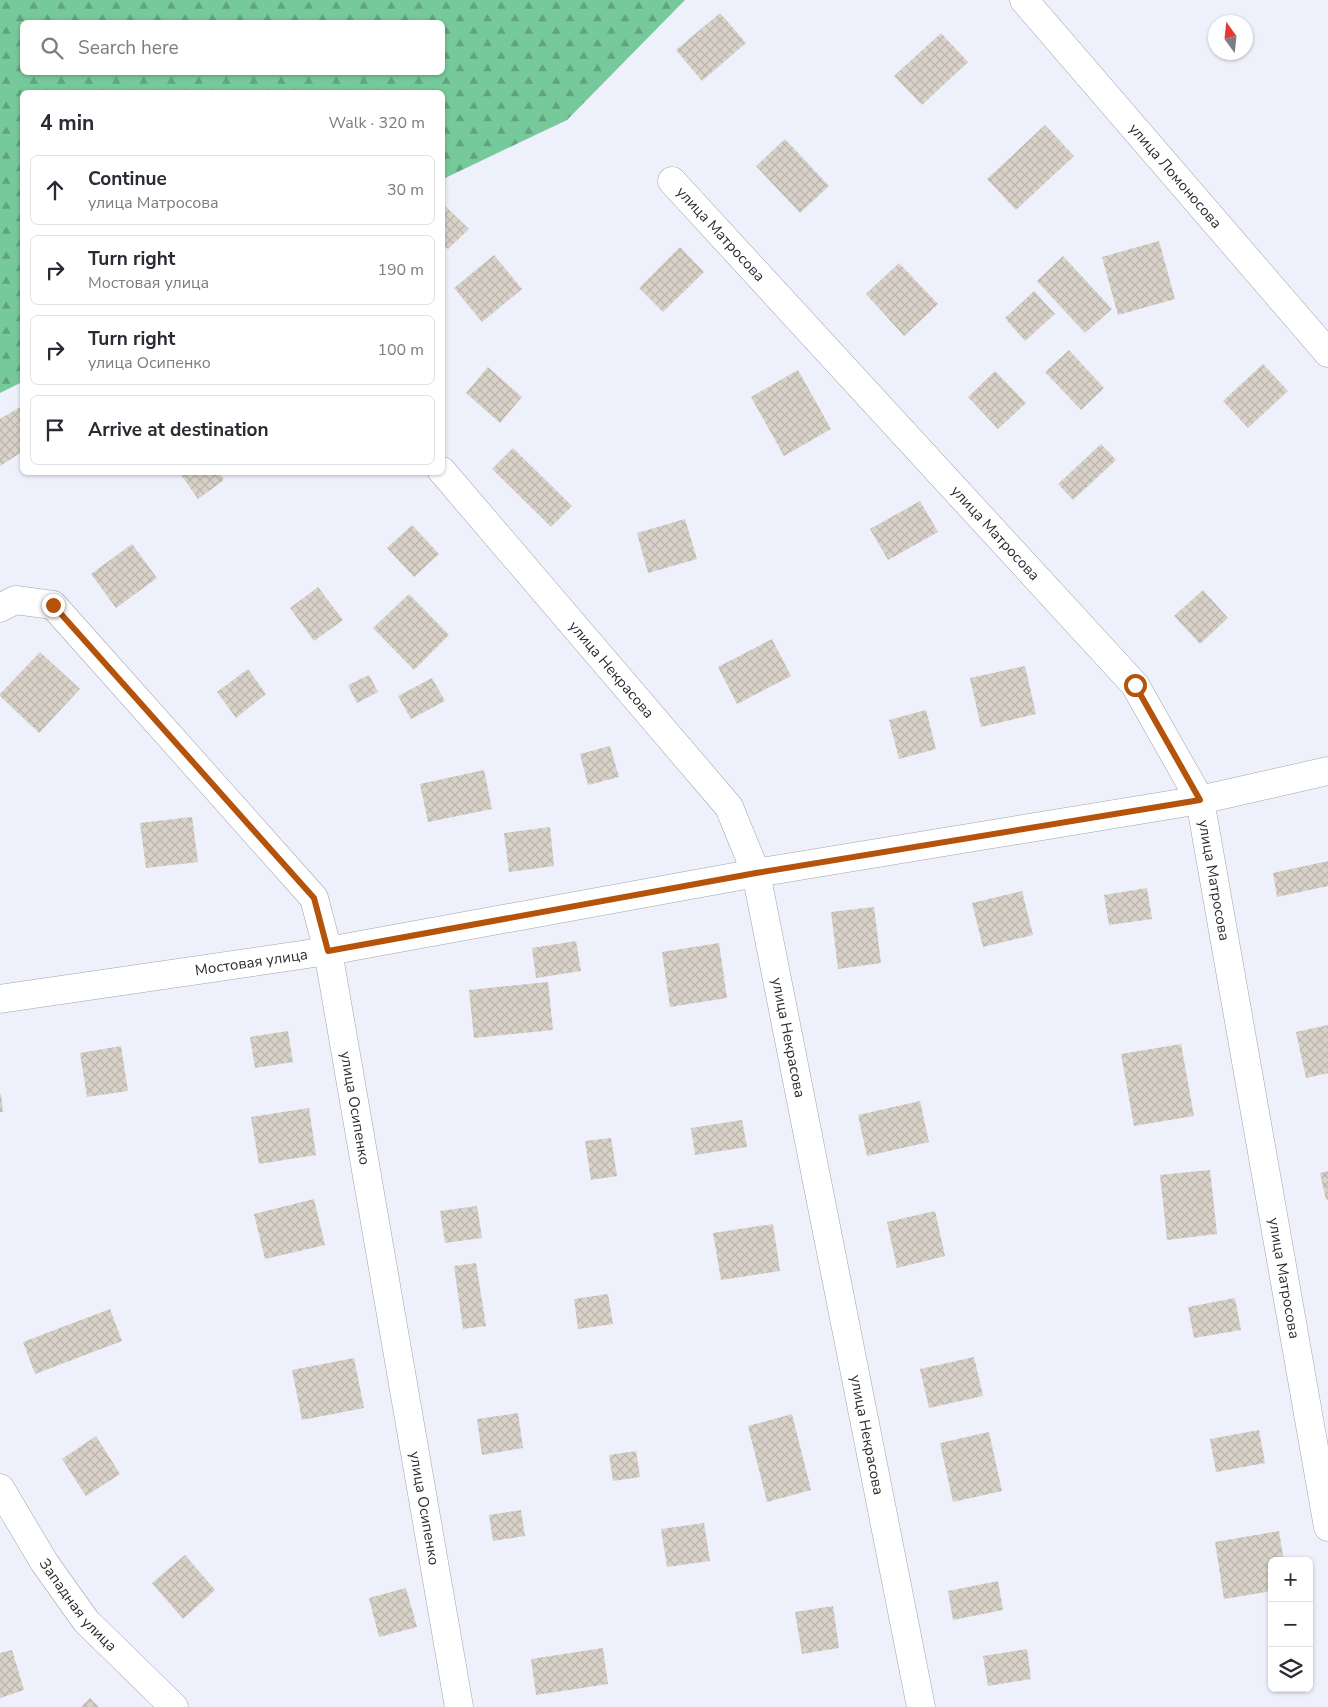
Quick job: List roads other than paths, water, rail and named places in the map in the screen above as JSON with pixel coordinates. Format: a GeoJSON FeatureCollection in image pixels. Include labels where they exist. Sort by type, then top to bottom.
{"type":"FeatureCollection","features":[{"type":"Feature","properties":{"kind":"street","name":"улица Ломоносова"},"geometry":{"type":"LineString","coordinates":[[1024,0],[1328,353]]}},
{"type":"Feature","properties":{"kind":"street","name":"улица Матросова"},"geometry":{"type":"LineString","coordinates":[[672,181],[1135,685],[1200,800],[1328,1527]]}},
{"type":"Feature","properties":{"kind":"street","name":"улица Некрасова"},"geometry":{"type":"LineString","coordinates":[[445,475],[729,807],[756,873],[921,1707]]}},
{"type":"Feature","properties":{"kind":"street","name":"улица Осипенко"},"geometry":{"type":"LineString","coordinates":[[0,608],[15,600],[53,605],[314,898],[328,951],[459,1707]]}},
{"type":"Feature","properties":{"kind":"street","name":"Мостовая улица"},"geometry":{"type":"LineString","coordinates":[[0,1000],[328,951],[756,873],[1200,800],[1328,771]]}},
{"type":"Feature","properties":{"kind":"street","name":"Западная улица"},"geometry":{"type":"LineString","coordinates":[[0,1488],[44,1562],[86,1621],[174,1707]]}}]}
